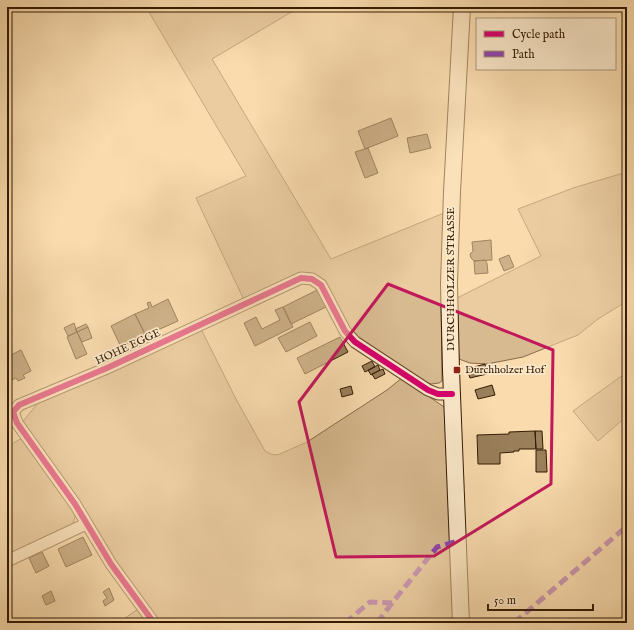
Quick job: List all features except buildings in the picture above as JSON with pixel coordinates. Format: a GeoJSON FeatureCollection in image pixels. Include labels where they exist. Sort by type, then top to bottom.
{"type":"FeatureCollection","features":[{"type":"Feature","properties":{"kind":"main road","name":"DURCHHOLZER STRASSE"},"geometry":{"type":"LineString","coordinates":[[461,623],[452,394],[449,250],[462,7]]}},
{"type":"Feature","properties":{"kind":"street","name":"HOHE EGGE"},"geometry":{"type":"LineString","coordinates":[[154,623],[111,564],[75,504],[17,423],[13,412],[19,405],[107,368],[301,278],[312,279],[321,285],[345,332],[355,342],[428,390],[438,394],[452,394]]}},
{"type":"Feature","properties":{"kind":"street"},"geometry":{"type":"LineString","coordinates":[[7,561],[86,524]]}},
{"type":"Feature","properties":{"kind":"highlighted area"},"geometry":{"type":"Polygon","coordinates":[[[388,284],[553,350],[551,484],[434,556],[336,557],[299,402],[388,284]]]}},
{"type":"Feature","properties":{"kind":"shaded area"},"geometry":{"type":"Polygon","coordinates":[[[146,7],[300,7],[212,59],[331,259],[444,213],[441,294],[442,381],[431,384],[415,378],[376,352],[350,331],[312,275],[244,300],[196,198],[246,176],[146,7]]]}},
{"type":"Feature","properties":{"kind":"shaded area"},"geometry":{"type":"Polygon","coordinates":[[[627,172],[627,301],[598,319],[578,335],[523,357],[487,364],[470,363],[459,359],[455,299],[541,256],[518,209],[573,188],[627,172]]]}},
{"type":"Feature","properties":{"kind":"shaded area"},"geometry":{"type":"Polygon","coordinates":[[[201,329],[237,401],[265,451],[272,454],[280,454],[307,442],[387,390],[402,378],[447,409],[455,623],[158,623],[21,424],[41,399],[201,329]]]}},
{"type":"Feature","properties":{"kind":"shaded area"},"geometry":{"type":"Polygon","coordinates":[[[627,372],[627,416],[598,441],[573,411],[627,372]]]}},
{"type":"Feature","properties":{"kind":"shaded area"},"geometry":{"type":"Polygon","coordinates":[[[22,438],[76,514],[73,524],[7,557],[7,447],[22,438]]]}},
{"type":"Feature","properties":{"kind":"shaded area"},"geometry":{"type":"Polygon","coordinates":[[[138,609],[149,623],[118,623],[138,609]]]}},
{"type":"Feature","properties":{"kind":"marked path"},"geometry":{"type":"LineString","coordinates":[[514,623],[627,526]]}},
{"type":"Feature","properties":{"kind":"marked path"},"geometry":{"type":"LineString","coordinates":[[345,623],[370,602],[392,603],[437,547],[458,541]]}},
{"type":"Feature","properties":{"kind":"marked path"},"geometry":{"type":"LineString","coordinates":[[377,623],[392,603]]}},
{"type":"Feature","properties":{"kind":"cycle path"},"geometry":{"type":"LineString","coordinates":[[154,623],[111,564],[75,504],[17,423],[13,412],[19,405],[107,368],[301,278],[312,279],[321,285],[345,331],[355,342],[428,390],[438,394],[452,394]]}},
{"type":"Feature","properties":{"kind":"place","name":"Durchholzer Hof"},"geometry":{"type":"Point","coordinates":[457,370]}}]}
